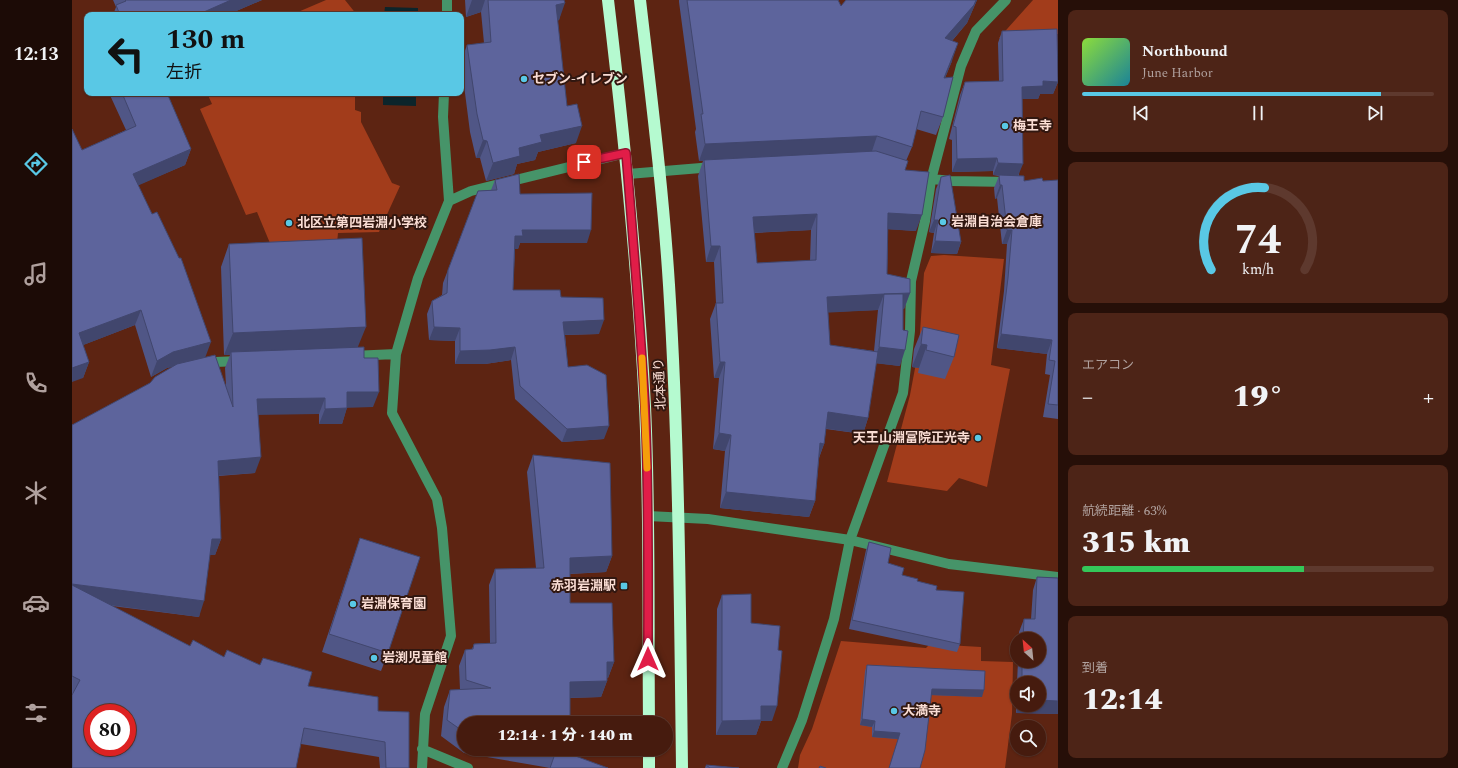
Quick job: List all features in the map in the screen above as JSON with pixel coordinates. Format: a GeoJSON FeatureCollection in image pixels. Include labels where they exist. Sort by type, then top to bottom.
{"type":"FeatureCollection","features":[{"type":"Feature","properties":{"kind":"highway","name":"北本通り"},"geometry":{"type":"LineString","coordinates":[[608,0],[628,174],[639,306],[645,407],[648,516],[649,716]]}},
{"type":"Feature","properties":{"kind":"highway","name":"北本通り"},"geometry":{"type":"LineString","coordinates":[[640,0],[660,171],[668,284],[679,518],[682,768]]}},
{"type":"Feature","properties":{"kind":"highway"},"geometry":{"type":"LineString","coordinates":[[649,756],[649,768]]}},
{"type":"Feature","properties":{"kind":"street"},"geometry":{"type":"LineString","coordinates":[[447,0],[448,12]]}},
{"type":"Feature","properties":{"kind":"street"},"geometry":{"type":"LineString","coordinates":[[782,768],[802,720],[834,619],[850,540],[903,393],[910,331],[911,281],[925,221],[931,180],[961,66],[976,31],[1006,0]]}},
{"type":"Feature","properties":{"kind":"street"},"geometry":{"type":"LineString","coordinates":[[422,768],[425,714],[451,636],[442,528],[437,499],[392,413],[396,354],[418,278],[449,201],[443,117],[444,96]]}},
{"type":"Feature","properties":{"kind":"street"},"geometry":{"type":"LineString","coordinates":[[449,201],[471,191],[626,153]]}},
{"type":"Feature","properties":{"kind":"street"},"geometry":{"type":"LineString","coordinates":[[628,174],[722,166]]}},
{"type":"Feature","properties":{"kind":"street"},"geometry":{"type":"LineString","coordinates":[[916,175],[931,180],[1022,183]]}},
{"type":"Feature","properties":{"kind":"street"},"geometry":{"type":"LineString","coordinates":[[341,356],[396,354]]}},
{"type":"Feature","properties":{"kind":"street"},"geometry":{"type":"LineString","coordinates":[[195,367],[215,362],[247,360]]}},
{"type":"Feature","properties":{"kind":"street"},"geometry":{"type":"LineString","coordinates":[[648,516],[708,519],[850,540],[948,564],[1058,578]]}},
{"type":"Feature","properties":{"kind":"street"},"geometry":{"type":"LineString","coordinates":[[422,749],[468,768]]}},
{"type":"Feature","properties":{"kind":"shaded area"},"geometry":{"type":"Polygon","coordinates":[[[326,0],[345,0],[355,12],[298,12],[326,0]]]}},
{"type":"Feature","properties":{"kind":"shaded area"},"geometry":{"type":"Polygon","coordinates":[[[1033,0],[1058,0],[1058,34],[999,38],[1033,0]]]}},
{"type":"Feature","properties":{"kind":"shaded area"},"geometry":{"type":"Polygon","coordinates":[[[208,96],[355,96],[355,110],[361,112],[361,122],[392,183],[400,186],[379,232],[338,233],[337,243],[272,248],[257,212],[246,215],[200,109],[212,104],[208,96]]]}},
{"type":"Feature","properties":{"kind":"shaded area"},"geometry":{"type":"Polygon","coordinates":[[[944,255],[1004,259],[991,365],[1010,369],[987,487],[959,478],[947,491],[887,482],[910,395],[919,347],[924,273],[931,256],[944,255]]]}},
{"type":"Feature","properties":{"kind":"shaded area"},"geometry":{"type":"Polygon","coordinates":[[[841,641],[926,648],[930,644],[981,647],[981,661],[1010,662],[1010,668],[1013,668],[1013,676],[1010,676],[1010,712],[1012,712],[1012,714],[1010,720],[1005,768],[798,768],[800,755],[812,729],[841,641]]]}},
{"type":"Feature","properties":{"kind":"water"},"geometry":{"type":"Polygon","coordinates":[[[385,7],[418,8],[418,12],[384,12],[385,7]]]}},
{"type":"Feature","properties":{"kind":"water"},"geometry":{"type":"Polygon","coordinates":[[[383,96],[416,96],[416,106],[383,105],[383,96]]]}},
{"type":"Feature","properties":{"kind":"building"},"geometry":{"type":"Polygon","coordinates":[[[125,0],[231,0],[204,12],[119,12],[116,5],[126,1],[125,0]]]}},
{"type":"Feature","properties":{"kind":"building"},"geometry":{"type":"Polygon","coordinates":[[[488,0],[564,0],[565,3],[556,5],[567,106],[577,104],[582,126],[540,135],[542,142],[519,148],[520,156],[493,163],[487,141],[483,140],[477,114],[467,45],[491,42],[488,0]]]}},
{"type":"Feature","properties":{"kind":"building"},"geometry":{"type":"Polygon","coordinates":[[[687,0],[838,0],[841,6],[846,0],[976,0],[974,5],[945,38],[958,43],[944,78],[953,77],[943,117],[921,111],[912,147],[877,136],[705,144],[701,114],[703,114],[687,0]]]}},
{"type":"Feature","properties":{"kind":"building"},"geometry":{"type":"Polygon","coordinates":[[[1057,29],[1058,82],[1043,81],[1043,86],[1022,87],[1023,164],[998,163],[997,158],[957,159],[956,127],[953,126],[965,82],[1003,81],[1002,31],[1057,29]]]}},
{"type":"Feature","properties":{"kind":"building"},"geometry":{"type":"Polygon","coordinates":[[[123,96],[168,96],[191,149],[133,174],[152,214],[157,212],[179,258],[181,258],[211,342],[173,352],[157,361],[141,310],[79,333],[89,362],[72,368],[72,129],[82,150],[136,126],[123,96]]]}},
{"type":"Feature","properties":{"kind":"building"},"geometry":{"type":"Polygon","coordinates":[[[876,151],[908,161],[905,170],[929,172],[922,215],[888,213],[887,274],[910,279],[910,293],[827,297],[830,345],[878,352],[868,418],[828,412],[824,444],[820,443],[815,501],[726,492],[731,435],[719,433],[725,362],[720,362],[716,303],[723,303],[720,246],[711,246],[704,160],[876,151]],[[817,214],[753,217],[757,263],[816,260],[817,214]]]}},
{"type":"Feature","properties":{"kind":"building"},"geometry":{"type":"Polygon","coordinates":[[[519,174],[520,194],[592,193],[591,230],[522,230],[523,236],[515,236],[513,290],[560,290],[561,297],[603,298],[604,320],[563,322],[568,367],[587,365],[606,375],[609,426],[567,429],[520,386],[515,347],[460,351],[460,328],[434,327],[432,301],[447,293],[448,270],[478,191],[497,190],[495,180],[519,174]]]}},
{"type":"Feature","properties":{"kind":"building"},"geometry":{"type":"Polygon","coordinates":[[[950,175],[961,242],[935,241],[938,220],[934,220],[941,177],[950,175]]]}},
{"type":"Feature","properties":{"kind":"building"},"geometry":{"type":"Polygon","coordinates":[[[999,175],[1024,176],[1024,181],[1042,178],[1043,181],[1058,180],[1058,405],[1048,404],[1055,361],[1049,360],[1052,340],[1001,334],[1012,230],[1007,230],[1002,185],[1000,185],[999,175]]]}},
{"type":"Feature","properties":{"kind":"building"},"geometry":{"type":"Polygon","coordinates":[[[362,238],[366,327],[233,333],[229,244],[362,238]]]}},
{"type":"Feature","properties":{"kind":"building"},"geometry":{"type":"Polygon","coordinates":[[[884,294],[903,294],[903,330],[908,331],[905,350],[879,347],[884,294]]]}},
{"type":"Feature","properties":{"kind":"building"},"geometry":{"type":"Polygon","coordinates":[[[923,327],[959,335],[954,357],[926,350],[927,345],[921,344],[923,327]]]}},
{"type":"Feature","properties":{"kind":"building"},"geometry":{"type":"Polygon","coordinates":[[[364,347],[364,358],[378,358],[379,392],[347,392],[347,408],[325,409],[325,398],[257,399],[261,457],[218,461],[221,539],[212,539],[204,601],[72,584],[72,425],[150,383],[155,377],[177,364],[215,355],[233,407],[231,352],[364,347]]]}},
{"type":"Feature","properties":{"kind":"building"},"geometry":{"type":"Polygon","coordinates":[[[533,455],[610,463],[612,556],[570,558],[570,603],[612,603],[614,662],[607,662],[607,681],[570,682],[570,716],[457,716],[457,727],[447,720],[450,690],[491,688],[466,680],[465,650],[473,649],[474,644],[496,643],[495,569],[544,568],[533,455]]]}},
{"type":"Feature","properties":{"kind":"building"},"geometry":{"type":"Polygon","coordinates":[[[360,538],[420,557],[388,653],[329,634],[360,538]]]}},
{"type":"Feature","properties":{"kind":"building"},"geometry":{"type":"Polygon","coordinates":[[[869,542],[891,548],[888,563],[904,568],[902,575],[918,579],[917,581],[937,586],[936,590],[964,592],[960,644],[852,620],[869,542]]]}},
{"type":"Feature","properties":{"kind":"building"},"geometry":{"type":"Polygon","coordinates":[[[1037,577],[1058,578],[1058,701],[1046,700],[1046,676],[1022,676],[1022,668],[1046,668],[1046,632],[1023,632],[1024,619],[1035,619],[1037,577]]]}},
{"type":"Feature","properties":{"kind":"building"},"geometry":{"type":"Polygon","coordinates":[[[72,585],[190,646],[193,640],[224,657],[227,650],[260,665],[263,658],[312,672],[308,686],[378,697],[378,711],[409,712],[409,768],[386,768],[385,742],[304,728],[296,768],[72,768],[72,695],[80,680],[72,676],[72,585]]]}},
{"type":"Feature","properties":{"kind":"building"},"geometry":{"type":"Polygon","coordinates":[[[751,594],[751,623],[780,626],[778,650],[782,651],[777,706],[761,706],[761,720],[722,721],[722,595],[751,594]]]}},
{"type":"Feature","properties":{"kind":"building","name":"大満寺"},"geometry":{"type":"Polygon","coordinates":[[[867,665],[985,671],[984,690],[932,689],[925,750],[920,768],[889,768],[900,733],[874,731],[875,721],[862,719],[867,665]]]}},
{"type":"Feature","properties":{"kind":"building"},"geometry":{"type":"Polygon","coordinates":[[[554,756],[575,756],[608,768],[550,768],[554,756]]]}},
{"type":"Feature","properties":{"kind":"building"},"geometry":{"type":"Polygon","coordinates":[[[706,765],[739,768],[710,768],[706,765]]]}},
{"type":"Feature","properties":{"kind":"slow traffic"},"geometry":{"type":"LineString","coordinates":[[642,358],[647,468]]}},
{"type":"Feature","properties":{"kind":"place","name":"セブン-イレブン"},"geometry":{"type":"Point","coordinates":[524,79]}},
{"type":"Feature","properties":{"kind":"place","name":"梅王寺"},"geometry":{"type":"Point","coordinates":[1005,126]}},
{"type":"Feature","properties":{"kind":"place","name":"岩淵自治会倉庫"},"geometry":{"type":"Point","coordinates":[943,222]}},
{"type":"Feature","properties":{"kind":"place","name":"北区立第四岩淵小学校"},"geometry":{"type":"Point","coordinates":[289,223]}},
{"type":"Feature","properties":{"kind":"place","name":"天王山淵富院正光寺"},"geometry":{"type":"Point","coordinates":[978,438]}},
{"type":"Feature","properties":{"kind":"place","name":"赤羽岩淵駅"},"geometry":{"type":"Point","coordinates":[624,586]}},
{"type":"Feature","properties":{"kind":"place","name":"岩淵保育園"},"geometry":{"type":"Point","coordinates":[353,604]}},
{"type":"Feature","properties":{"kind":"place","name":"岩渕児童館"},"geometry":{"type":"Point","coordinates":[374,658]}},
{"type":"Feature","properties":{"kind":"place","name":"大満寺"},"geometry":{"type":"Point","coordinates":[894,711]}},
{"type":"Feature","properties":{"kind":"route"},"geometry":{"type":"LineString","coordinates":[[584,162],[626,153],[638,290],[645,407],[648,516],[648,659]]}}]}
